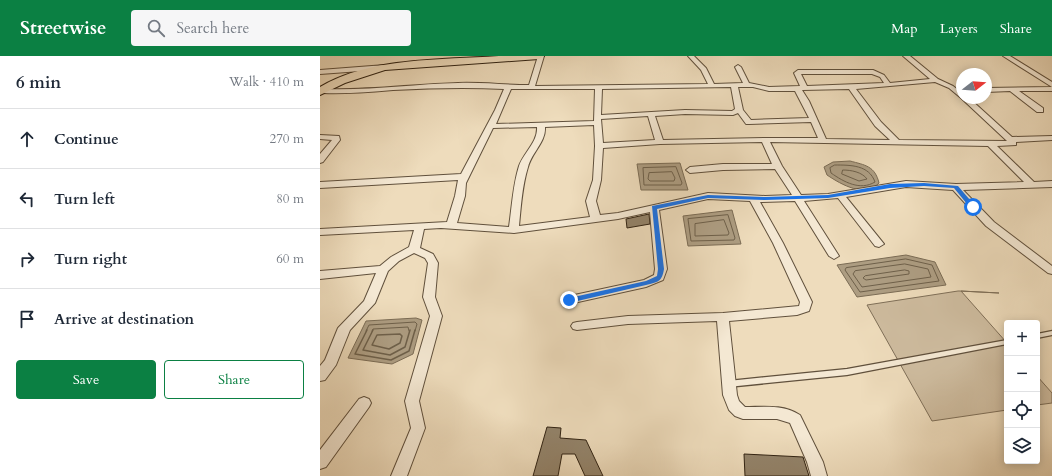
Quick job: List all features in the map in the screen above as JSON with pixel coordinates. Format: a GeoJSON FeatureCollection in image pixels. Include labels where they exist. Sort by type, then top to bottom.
{"type":"FeatureCollection","features":[{"type":"Feature","properties":{"kind":"main road"},"geometry":{"type":"LineString","coordinates":[[321,91],[329,86],[385,67],[540,56]]}},
{"type":"Feature","properties":{"kind":"main road"},"geometry":{"type":"LineString","coordinates":[[321,91],[367,74],[406,66]]}},
{"type":"Feature","properties":{"kind":"street"},"geometry":{"type":"LineString","coordinates":[[531,88],[540,63],[540,56]]}},
{"type":"Feature","properties":{"kind":"street"},"geometry":{"type":"LineString","coordinates":[[691,56],[704,69],[712,86]]}},
{"type":"Feature","properties":{"kind":"street"},"geometry":{"type":"LineString","coordinates":[[906,56],[936,80],[956,90]]}},
{"type":"Feature","properties":{"kind":"street"},"geometry":{"type":"LineString","coordinates":[[1006,56],[1052,85]]}},
{"type":"Feature","properties":{"kind":"street"},"geometry":{"type":"LineString","coordinates":[[320,72],[385,67]]}},
{"type":"Feature","properties":{"kind":"street"},"geometry":{"type":"LineString","coordinates":[[738,67],[748,85]]}},
{"type":"Feature","properties":{"kind":"street"},"geometry":{"type":"LineString","coordinates":[[823,141],[796,73],[873,72],[882,76],[888,85]]}},
{"type":"Feature","properties":{"kind":"street"},"geometry":{"type":"LineString","coordinates":[[321,91],[349,92],[393,88],[460,85],[531,88],[757,85],[769,89],[852,87],[936,80]]}},
{"type":"Feature","properties":{"kind":"street"},"geometry":{"type":"LineString","coordinates":[[734,85],[739,110],[749,122],[814,120]]}},
{"type":"Feature","properties":{"kind":"street"},"geometry":{"type":"LineString","coordinates":[[596,219],[591,201],[597,180],[599,146],[599,86]]}},
{"type":"Feature","properties":{"kind":"street"},"geometry":{"type":"LineString","coordinates":[[451,226],[460,196],[461,183],[491,126],[508,87]]}},
{"type":"Feature","properties":{"kind":"street"},"geometry":{"type":"LineString","coordinates":[[852,87],[878,124],[896,141]]}},
{"type":"Feature","properties":{"kind":"street"},"geometry":{"type":"LineString","coordinates":[[1012,89],[1040,110]]}},
{"type":"Feature","properties":{"kind":"street"},"geometry":{"type":"LineString","coordinates":[[992,90],[1052,89]]}},
{"type":"Feature","properties":{"kind":"street"},"geometry":{"type":"LineString","coordinates":[[599,146],[660,142],[767,140],[896,141],[990,144],[1013,143],[971,104]]}},
{"type":"Feature","properties":{"kind":"street"},"geometry":{"type":"LineString","coordinates":[[491,126],[598,120],[651,114],[695,112],[728,113],[737,112],[739,110]]}},
{"type":"Feature","properties":{"kind":"street"},"geometry":{"type":"LineString","coordinates":[[651,114],[660,142]]}},
{"type":"Feature","properties":{"kind":"street"},"geometry":{"type":"LineString","coordinates":[[514,230],[519,186],[523,169],[528,154],[540,139],[541,124]]}},
{"type":"Feature","properties":{"kind":"street"},"geometry":{"type":"LineString","coordinates":[[320,137],[336,138],[320,160]]}},
{"type":"Feature","properties":{"kind":"street"},"geometry":{"type":"LineString","coordinates":[[1010,140],[1052,138]]}},
{"type":"Feature","properties":{"kind":"street"},"geometry":{"type":"LineString","coordinates":[[767,140],[766,142],[778,166],[834,256]]}},
{"type":"Feature","properties":{"kind":"street"},"geometry":{"type":"LineString","coordinates":[[990,144],[1031,184]]}},
{"type":"Feature","properties":{"kind":"street"},"geometry":{"type":"LineString","coordinates":[[690,170],[723,167],[778,166]]}},
{"type":"Feature","properties":{"kind":"street"},"geometry":{"type":"LineString","coordinates":[[320,185],[464,177]]}},
{"type":"Feature","properties":{"kind":"street"},"geometry":{"type":"LineString","coordinates":[[320,232],[420,226],[451,226],[490,230],[514,230],[596,219],[708,196],[753,198],[840,195],[906,184],[956,187],[1052,184]]}},
{"type":"Feature","properties":{"kind":"street"},"geometry":{"type":"LineString","coordinates":[[956,187],[990,224],[1052,270]]}},
{"type":"Feature","properties":{"kind":"street"},"geometry":{"type":"LineString","coordinates":[[840,195],[879,244]]}},
{"type":"Feature","properties":{"kind":"street"},"geometry":{"type":"LineString","coordinates":[[577,326],[628,320],[723,317],[798,311],[805,308],[806,302],[778,243],[753,198]]}},
{"type":"Feature","properties":{"kind":"street"},"geometry":{"type":"LineString","coordinates":[[569,300],[646,283],[660,277],[661,269],[654,208]]}},
{"type":"Feature","properties":{"kind":"street"},"geometry":{"type":"LineString","coordinates":[[320,376],[331,362],[344,328],[369,303],[384,270],[395,259],[414,249],[420,226]]}},
{"type":"Feature","properties":{"kind":"street"},"geometry":{"type":"LineString","coordinates":[[399,476],[418,428],[418,424],[411,408],[412,401],[436,316],[430,297],[433,263],[429,256],[414,249]]}},
{"type":"Feature","properties":{"kind":"street"},"geometry":{"type":"LineString","coordinates":[[320,275],[384,270]]}},
{"type":"Feature","properties":{"kind":"street"},"geometry":{"type":"LineString","coordinates":[[723,317],[728,384],[732,404],[743,413],[786,414],[796,419],[815,462],[819,476]]}},
{"type":"Feature","properties":{"kind":"street"},"geometry":{"type":"LineString","coordinates":[[320,462],[364,403]]}},
{"type":"Feature","properties":{"kind":"lane"},"geometry":{"type":"LineString","coordinates":[[1040,335],[1052,333]]}},
{"type":"Feature","properties":{"kind":"lane"},"geometry":{"type":"LineString","coordinates":[[728,384],[847,372],[1004,343]]}},
{"type":"Feature","properties":{"kind":"shaded area"},"geometry":{"type":"Polygon","coordinates":[[[961,291],[1004,340],[1004,410],[932,421],[867,305],[961,291]]]}},
{"type":"Feature","properties":{"kind":"shaded area"},"geometry":{"type":"Polygon","coordinates":[[[1040,379],[1052,393],[1052,403],[1040,405],[1040,379]]]}},
{"type":"Feature","properties":{"kind":"water"},"geometry":{"type":"Polygon","coordinates":[[[850,161],[869,167],[875,173],[879,183],[873,187],[860,190],[839,183],[827,175],[824,167],[833,162],[850,161]]]}},
{"type":"Feature","properties":{"kind":"water"},"geometry":{"type":"Polygon","coordinates":[[[680,163],[688,190],[641,190],[637,164],[680,163]]]}},
{"type":"Feature","properties":{"kind":"water"},"geometry":{"type":"Polygon","coordinates":[[[732,210],[741,244],[688,246],[683,216],[732,210]]]}},
{"type":"Feature","properties":{"kind":"water"},"geometry":{"type":"Polygon","coordinates":[[[906,255],[935,262],[946,285],[857,297],[837,265],[906,255]]]}},
{"type":"Feature","properties":{"kind":"water"},"geometry":{"type":"Polygon","coordinates":[[[416,318],[422,320],[413,354],[392,364],[348,358],[366,321],[416,318]]]}},
{"type":"Feature","properties":{"kind":"building"},"geometry":{"type":"Polygon","coordinates":[[[649,214],[650,224],[627,228],[626,219],[649,214]]]}},
{"type":"Feature","properties":{"kind":"building"},"geometry":{"type":"Polygon","coordinates":[[[547,427],[561,428],[560,438],[586,440],[603,476],[585,476],[575,454],[562,454],[558,476],[533,476],[547,427]]]}},
{"type":"Feature","properties":{"kind":"building"},"geometry":{"type":"Polygon","coordinates":[[[744,454],[803,457],[809,476],[745,476],[744,454]]]}},
{"type":"Feature","properties":{"kind":"route"},"geometry":{"type":"LineString","coordinates":[[569,300],[646,283],[660,277],[661,269],[654,208],[686,200],[708,196],[765,199],[828,197],[890,186],[924,184],[956,187],[973,207]]}}]}
